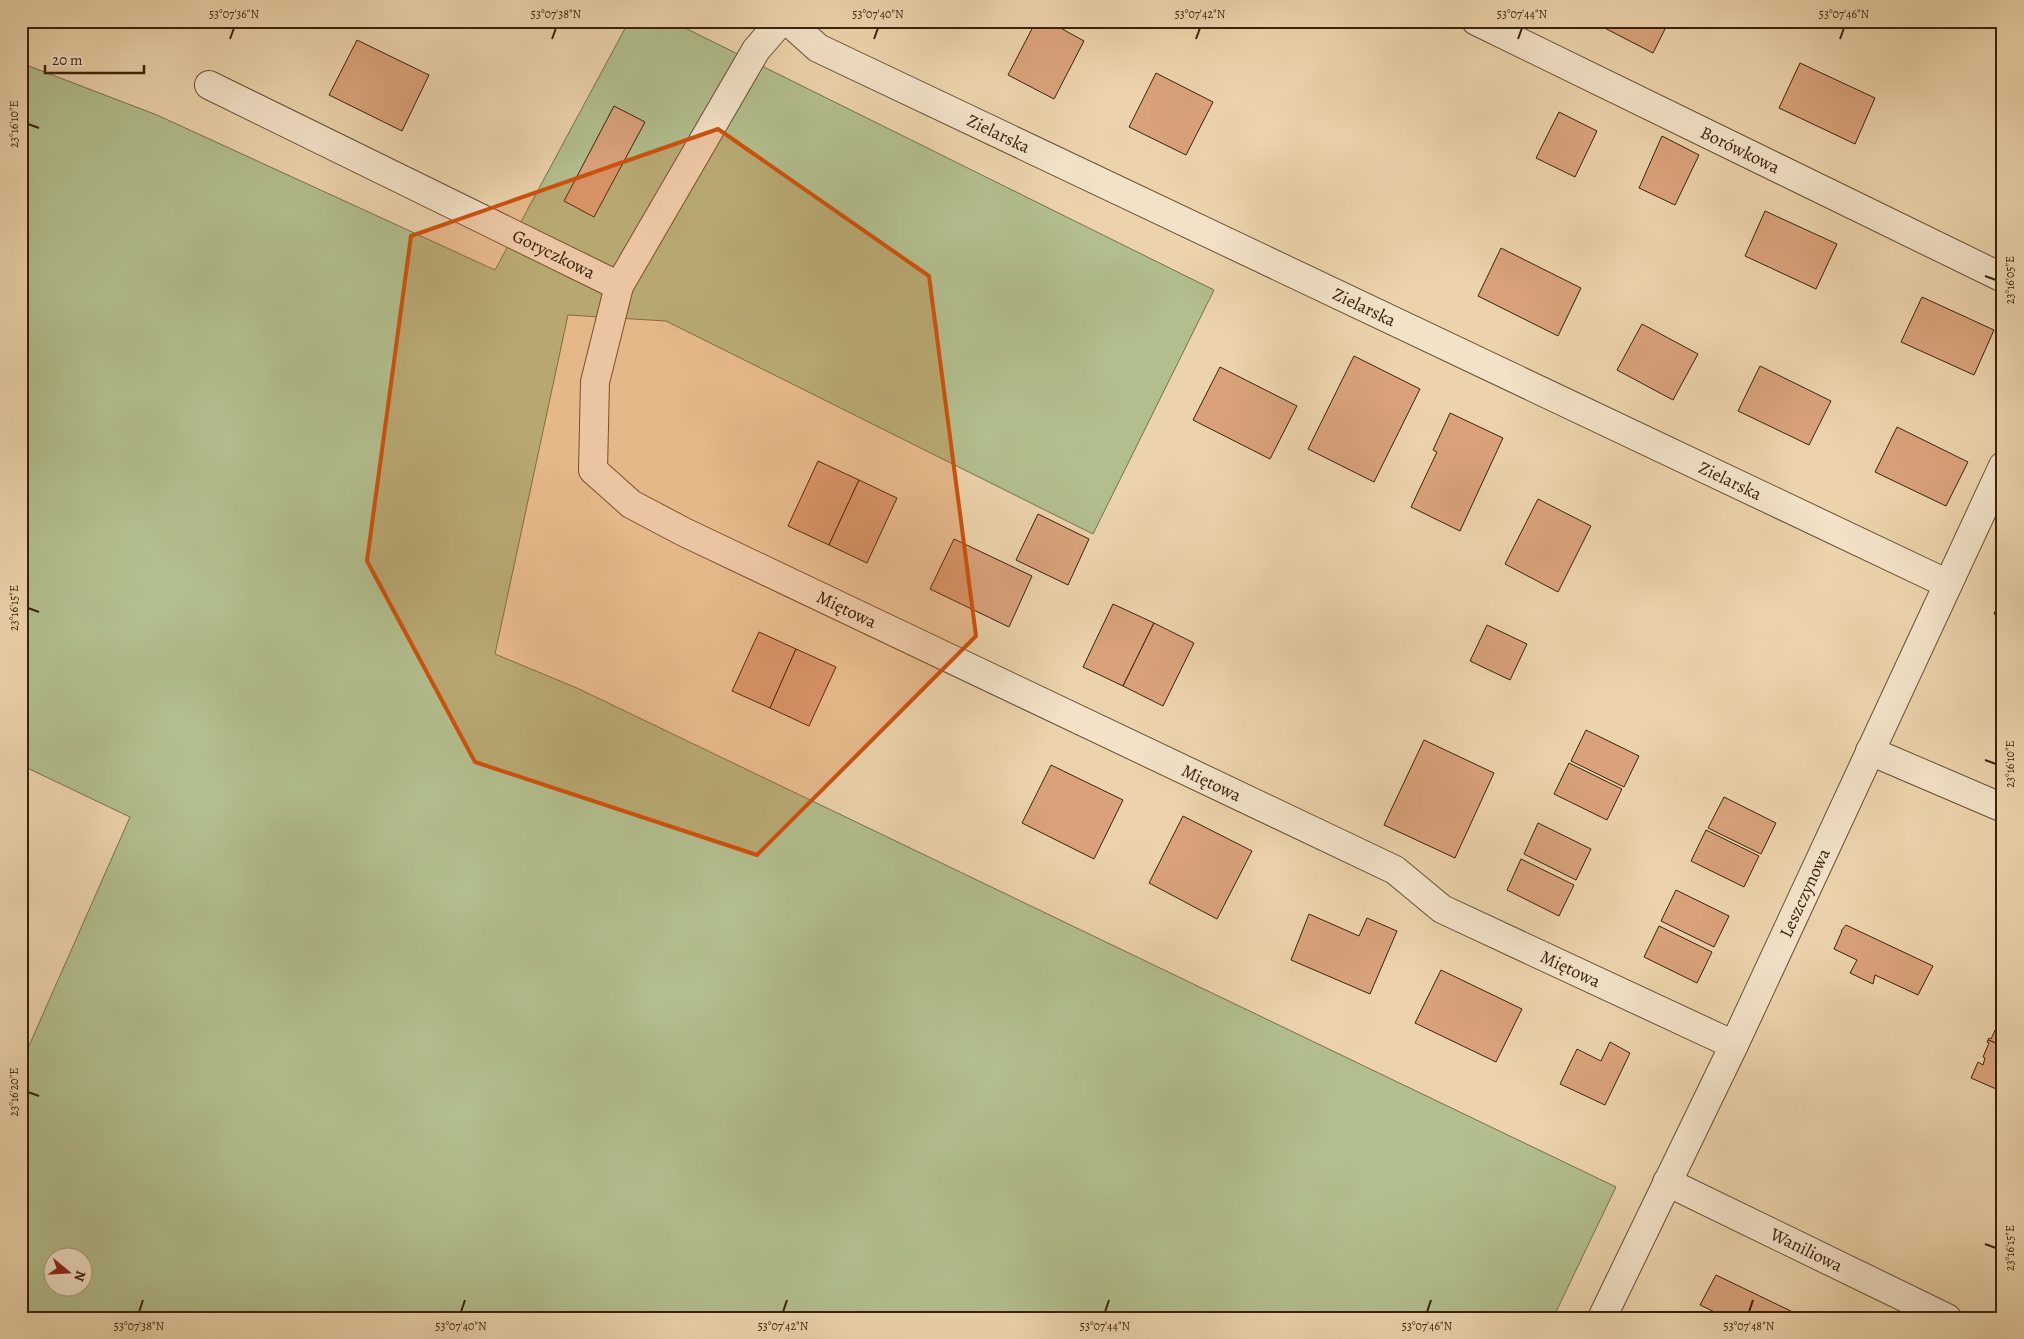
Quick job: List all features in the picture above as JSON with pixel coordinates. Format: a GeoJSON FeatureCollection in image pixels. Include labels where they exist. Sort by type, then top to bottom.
{"type":"FeatureCollection","features":[{"type":"Feature","properties":{"kind":"street"},"geometry":{"type":"LineString","coordinates":[[619,286],[756,50],[781,21]]}},
{"type":"Feature","properties":{"kind":"street","name":"Zielarska"},"geometry":{"type":"LineString","coordinates":[[788,21],[818,48],[1948,584]]}},
{"type":"Feature","properties":{"kind":"street","name":"Borówkowa"},"geometry":{"type":"LineString","coordinates":[[1476,21],[2003,278]]}},
{"type":"Feature","properties":{"kind":"street","name":"Goryczkowa"},"geometry":{"type":"LineString","coordinates":[[209,85],[619,286]]}},
{"type":"Feature","properties":{"kind":"street","name":"Miętowa"},"geometry":{"type":"LineString","coordinates":[[619,286],[595,382],[593,470],[631,504],[684,532],[1395,870],[1442,910],[1734,1045]]}},
{"type":"Feature","properties":{"kind":"street","name":"Leszczynowa"},"geometry":{"type":"LineString","coordinates":[[1602,1318],[1734,1045],[1948,584],[1997,494],[2003,466]]}},
{"type":"Feature","properties":{"kind":"street"},"geometry":{"type":"LineString","coordinates":[[1870,751],[2003,808]]}},
{"type":"Feature","properties":{"kind":"street","name":"Waniliowa"},"geometry":{"type":"LineString","coordinates":[[1667,1182],[1947,1318]]}},
{"type":"Feature","properties":{"kind":"highlighted area"},"geometry":{"type":"Polygon","coordinates":[[[718,129],[929,276],[976,636],[757,855],[475,762],[367,561],[411,236],[718,129]]]}},
{"type":"Feature","properties":{"kind":"green space"},"geometry":{"type":"Polygon","coordinates":[[[629,21],[671,21],[1214,290],[1093,534],[666,321],[568,315],[495,654],[577,688],[1616,1187],[1553,1318],[21,1318],[21,1064],[130,817],[21,765],[21,63],[157,115],[495,270],[629,21]]]}},
{"type":"Feature","properties":{"kind":"building"},"geometry":{"type":"Polygon","coordinates":[[[1036,21],[1048,21],[1084,41],[1054,99],[1008,75],[1036,21]]]}},
{"type":"Feature","properties":{"kind":"building"},"geometry":{"type":"Polygon","coordinates":[[[1591,21],[1669,21],[1653,53],[1591,21]]]}},
{"type":"Feature","properties":{"kind":"building"},"geometry":{"type":"Polygon","coordinates":[[[357,40],[429,75],[402,131],[329,95],[357,40]]]}},
{"type":"Feature","properties":{"kind":"building"},"geometry":{"type":"Polygon","coordinates":[[[1800,63],[1875,98],[1855,144],[1779,108],[1800,63]]]}},
{"type":"Feature","properties":{"kind":"building"},"geometry":{"type":"Polygon","coordinates":[[[1156,73],[1213,102],[1186,155],[1129,127],[1156,73]]]}},
{"type":"Feature","properties":{"kind":"building"},"geometry":{"type":"Polygon","coordinates":[[[614,106],[645,122],[594,217],[564,201],[614,106]]]}},
{"type":"Feature","properties":{"kind":"building"},"geometry":{"type":"Polygon","coordinates":[[[1559,112],[1597,131],[1575,177],[1536,158],[1559,112]]]}},
{"type":"Feature","properties":{"kind":"building"},"geometry":{"type":"Polygon","coordinates":[[[1662,136],[1699,155],[1675,205],[1639,188],[1662,136]]]}},
{"type":"Feature","properties":{"kind":"building"},"geometry":{"type":"Polygon","coordinates":[[[1765,211],[1837,244],[1816,289],[1745,256],[1765,211]]]}},
{"type":"Feature","properties":{"kind":"building"},"geometry":{"type":"Polygon","coordinates":[[[1501,248],[1581,288],[1558,336],[1478,296],[1501,248]]]}},
{"type":"Feature","properties":{"kind":"building"},"geometry":{"type":"Polygon","coordinates":[[[1922,297],[1994,330],[1974,375],[1901,342],[1922,297]]]}},
{"type":"Feature","properties":{"kind":"building"},"geometry":{"type":"Polygon","coordinates":[[[1642,324],[1698,354],[1673,400],[1617,370],[1642,324]]]}},
{"type":"Feature","properties":{"kind":"building"},"geometry":{"type":"Polygon","coordinates":[[[1354,356],[1420,389],[1374,482],[1308,449],[1354,356]]]}},
{"type":"Feature","properties":{"kind":"building"},"geometry":{"type":"Polygon","coordinates":[[[1760,366],[1831,401],[1809,445],[1738,411],[1760,366]]]}},
{"type":"Feature","properties":{"kind":"building"},"geometry":{"type":"Polygon","coordinates":[[[1220,367],[1297,406],[1270,459],[1193,420],[1220,367]]]}},
{"type":"Feature","properties":{"kind":"building"},"geometry":{"type":"Polygon","coordinates":[[[1450,413],[1503,438],[1460,531],[1411,507],[1437,452],[1433,450],[1450,413]]]}},
{"type":"Feature","properties":{"kind":"building"},"geometry":{"type":"Polygon","coordinates":[[[1897,427],[1968,462],[1946,506],[1875,472],[1897,427]]]}},
{"type":"Feature","properties":{"kind":"building"},"geometry":{"type":"Polygon","coordinates":[[[818,461],[859,480],[829,545],[788,526],[818,461]]]}},
{"type":"Feature","properties":{"kind":"building"},"geometry":{"type":"Polygon","coordinates":[[[859,480],[897,498],[867,563],[829,545],[859,480]]]}},
{"type":"Feature","properties":{"kind":"building"},"geometry":{"type":"Polygon","coordinates":[[[1538,499],[1591,526],[1558,592],[1505,564],[1538,499]]]}},
{"type":"Feature","properties":{"kind":"building"},"geometry":{"type":"Polygon","coordinates":[[[1038,514],[1089,539],[1068,585],[1016,560],[1038,514]]]}},
{"type":"Feature","properties":{"kind":"building"},"geometry":{"type":"Polygon","coordinates":[[[954,539],[1032,576],[1009,627],[930,589],[954,539]]]}},
{"type":"Feature","properties":{"kind":"building"},"geometry":{"type":"Polygon","coordinates":[[[2003,593],[2003,618],[1994,614],[2003,593]]]}},
{"type":"Feature","properties":{"kind":"building"},"geometry":{"type":"Polygon","coordinates":[[[1113,604],[1154,623],[1123,686],[1083,667],[1113,604]]]}},
{"type":"Feature","properties":{"kind":"building"},"geometry":{"type":"Polygon","coordinates":[[[1154,623],[1194,643],[1163,706],[1123,686],[1154,623]]]}},
{"type":"Feature","properties":{"kind":"building"},"geometry":{"type":"Polygon","coordinates":[[[1487,625],[1527,644],[1510,680],[1470,661],[1487,625]]]}},
{"type":"Feature","properties":{"kind":"building"},"geometry":{"type":"Polygon","coordinates":[[[759,632],[796,649],[770,708],[732,691],[759,632]]]}},
{"type":"Feature","properties":{"kind":"building"},"geometry":{"type":"Polygon","coordinates":[[[796,649],[836,667],[809,726],[770,708],[796,649]]]}},
{"type":"Feature","properties":{"kind":"building"},"geometry":{"type":"Polygon","coordinates":[[[1586,730],[1639,756],[1624,787],[1571,761],[1586,730]]]}},
{"type":"Feature","properties":{"kind":"building"},"geometry":{"type":"Polygon","coordinates":[[[1424,740],[1494,773],[1455,858],[1384,825],[1424,740]]]}},
{"type":"Feature","properties":{"kind":"building"},"geometry":{"type":"Polygon","coordinates":[[[1569,763],[1622,789],[1607,820],[1554,794],[1569,763]]]}},
{"type":"Feature","properties":{"kind":"building"},"geometry":{"type":"Polygon","coordinates":[[[1051,765],[1123,800],[1094,859],[1022,823],[1051,765]]]}},
{"type":"Feature","properties":{"kind":"building"},"geometry":{"type":"Polygon","coordinates":[[[1724,797],[1776,823],[1761,854],[1708,828],[1724,797]]]}},
{"type":"Feature","properties":{"kind":"building"},"geometry":{"type":"Polygon","coordinates":[[[1183,816],[1252,851],[1217,919],[1149,883],[1183,816]]]}},
{"type":"Feature","properties":{"kind":"building"},"geometry":{"type":"Polygon","coordinates":[[[1538,823],[1591,849],[1576,880],[1524,854],[1538,823]]]}},
{"type":"Feature","properties":{"kind":"building"},"geometry":{"type":"Polygon","coordinates":[[[1706,830],[1759,856],[1744,887],[1691,861],[1706,830]]]}},
{"type":"Feature","properties":{"kind":"building"},"geometry":{"type":"Polygon","coordinates":[[[1521,859],[1574,885],[1559,916],[1507,890],[1521,859]]]}},
{"type":"Feature","properties":{"kind":"building"},"geometry":{"type":"Polygon","coordinates":[[[1676,890],[1729,916],[1714,947],[1661,921],[1676,890]]]}},
{"type":"Feature","properties":{"kind":"building"},"geometry":{"type":"Polygon","coordinates":[[[1309,914],[1359,936],[1367,918],[1397,931],[1370,994],[1291,960],[1309,914]]]}},
{"type":"Feature","properties":{"kind":"building"},"geometry":{"type":"Polygon","coordinates":[[[1846,925],[1933,966],[1918,995],[1875,975],[1873,984],[1850,973],[1857,960],[1834,949],[1841,931],[1846,925]]]}},
{"type":"Feature","properties":{"kind":"building"},"geometry":{"type":"Polygon","coordinates":[[[1659,926],[1712,952],[1697,983],[1644,957],[1659,926]]]}},
{"type":"Feature","properties":{"kind":"building"},"geometry":{"type":"Polygon","coordinates":[[[1441,970],[1522,1009],[1496,1062],[1415,1023],[1441,970]]]}},
{"type":"Feature","properties":{"kind":"building"},"geometry":{"type":"Polygon","coordinates":[[[2003,1004],[2003,1046],[1988,1040],[1989,1038],[1991,1039],[1998,1024],[2000,1025],[2002,1019],[1998,1017],[2003,1004]]]}},
{"type":"Feature","properties":{"kind":"building"},"geometry":{"type":"Polygon","coordinates":[[[1988,1040],[2003,1046],[2003,1092],[1971,1078],[1978,1062],[1983,1065],[1985,1058],[1983,1057],[1989,1043],[1987,1042],[1988,1040]]]}},
{"type":"Feature","properties":{"kind":"building"},"geometry":{"type":"Polygon","coordinates":[[[1610,1042],[1630,1053],[1605,1105],[1560,1084],[1577,1049],[1601,1061],[1610,1042]]]}},
{"type":"Feature","properties":{"kind":"building"},"geometry":{"type":"Polygon","coordinates":[[[1716,1275],[1797,1314],[1795,1318],[1727,1318],[1700,1305],[1716,1275]]]}}]}
